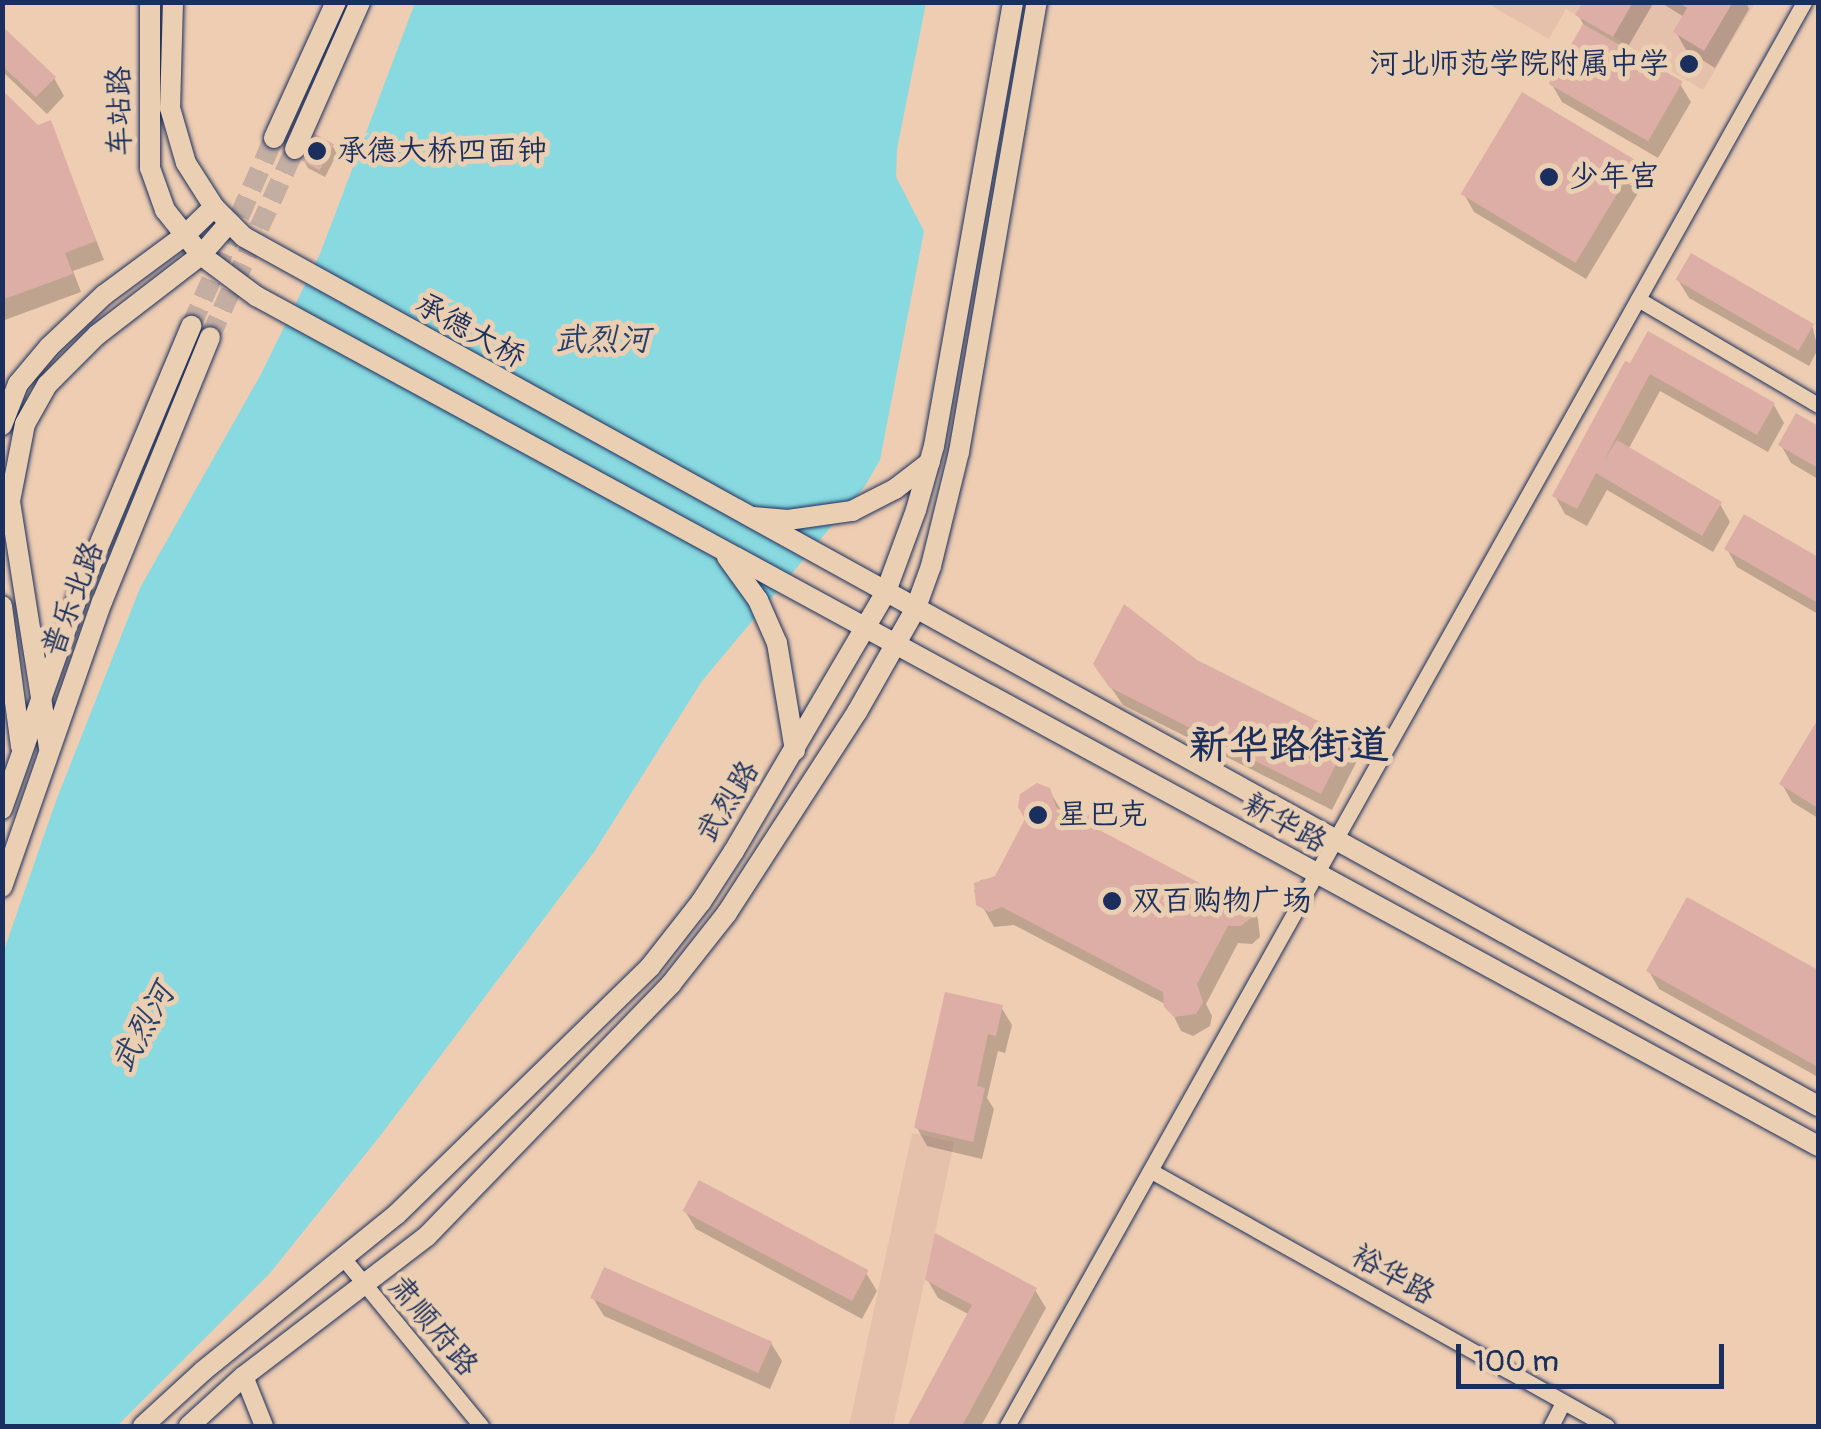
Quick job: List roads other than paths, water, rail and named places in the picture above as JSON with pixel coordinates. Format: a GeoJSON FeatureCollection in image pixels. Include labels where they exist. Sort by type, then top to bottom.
{"type":"FeatureCollection","features":[{"type":"Feature","properties":{"kind":"main road","name":"车站路"},"geometry":{"type":"LineString","coordinates":[[150,2],[150,168],[165,210],[201,255],[256,296],[722,551]]}},
{"type":"Feature","properties":{"kind":"main road","name":"车站路"},"geometry":{"type":"LineString","coordinates":[[173,2],[170,108],[186,163],[214,207],[274,257]]}},
{"type":"Feature","properties":{"kind":"main road"},"geometry":{"type":"LineString","coordinates":[[274,138],[336,2]]}},
{"type":"Feature","properties":{"kind":"main road"},"geometry":{"type":"LineString","coordinates":[[295,149],[360,2]]}},
{"type":"Feature","properties":{"kind":"main road","name":"武烈路"},"geometry":{"type":"LineString","coordinates":[[143,1426],[202,1371],[397,1214],[650,967],[701,902],[795,750],[885,594],[930,462],[1014,2]]}},
{"type":"Feature","properties":{"kind":"main road","name":"武烈路"},"geometry":{"type":"LineString","coordinates":[[189,1426],[244,1376],[427,1236],[672,984],[727,913],[896,645],[915,610],[959,452],[1036,2]]}},
{"type":"Feature","properties":{"kind":"main road"},"geometry":{"type":"LineString","coordinates":[[2,426],[18,384],[50,347],[104,295],[185,236],[214,207]]}},
{"type":"Feature","properties":{"kind":"main road"},"geometry":{"type":"LineString","coordinates":[[49,748],[10,502],[25,424],[47,385],[97,335],[201,255],[230,223]]}},
{"type":"Feature","properties":{"kind":"main road","name":"承德大桥"},"geometry":{"type":"LineString","coordinates":[[274,257],[741,515]]}},
{"type":"Feature","properties":{"kind":"main road","name":"普乐北路"},"geometry":{"type":"LineString","coordinates":[[2,809],[42,694],[190,326]]}},
{"type":"Feature","properties":{"kind":"main road","name":"普乐北路"},"geometry":{"type":"LineString","coordinates":[[2,887],[102,602],[210,337]]}},
{"type":"Feature","properties":{"kind":"main road"},"geometry":{"type":"LineString","coordinates":[[741,515],[788,520],[852,511],[930,462]]}},
{"type":"Feature","properties":{"kind":"main road","name":"新华路"},"geometry":{"type":"LineString","coordinates":[[741,515],[1818,1106]]}},
{"type":"Feature","properties":{"kind":"main road"},"geometry":{"type":"LineString","coordinates":[[722,551],[758,600],[778,643],[795,750]]}},
{"type":"Feature","properties":{"kind":"main road","name":"新华路"},"geometry":{"type":"LineString","coordinates":[[722,551],[1818,1146]]}},
{"type":"Feature","properties":{"kind":"main road"},"geometry":{"type":"LineString","coordinates":[[2,606],[8,684],[21,753]]}},
{"type":"Feature","properties":{"kind":"street"},"geometry":{"type":"LineString","coordinates":[[1007,1426],[1153,1172],[1804,2]]}},
{"type":"Feature","properties":{"kind":"street"},"geometry":{"type":"LineString","coordinates":[[1638,299],[1818,404]]}},
{"type":"Feature","properties":{"kind":"street","name":"裕华路"},"geometry":{"type":"LineString","coordinates":[[1153,1172],[1607,1426]]}},
{"type":"Feature","properties":{"kind":"street","name":"肃顺府路"},"geometry":{"type":"LineString","coordinates":[[344,1259],[481,1426]]}},
{"type":"Feature","properties":{"kind":"street"},"geometry":{"type":"LineString","coordinates":[[244,1376],[264,1426]]}},
{"type":"Feature","properties":{"kind":"street"},"geometry":{"type":"LineString","coordinates":[[1551,1426],[1563,1402]]}},
{"type":"Feature","properties":{"kind":"water","name":"武烈河"},"geometry":{"type":"Polygon","coordinates":[[[415,3],[926,3],[897,149],[896,177],[924,231],[880,460],[865,486],[702,681],[594,852],[380,1136],[270,1273],[117,1426],[3,1426],[3,953],[56,801],[140,588],[260,376],[320,254],[415,3]]]}},
{"type":"Feature","properties":{"kind":"tunnel"},"geometry":{"type":"LineString","coordinates":[[191,326],[274,138]]}},
{"type":"Feature","properties":{"kind":"tunnel"},"geometry":{"type":"LineString","coordinates":[[210,337],[295,149]]}},
{"type":"Feature","properties":{"kind":"place","name":"河北师范学院附属中学"},"geometry":{"type":"Point","coordinates":[1689,64]}},
{"type":"Feature","properties":{"kind":"place","name":"承德大桥四面钟"},"geometry":{"type":"Point","coordinates":[317,151]}},
{"type":"Feature","properties":{"kind":"place","name":"少年宫"},"geometry":{"type":"Point","coordinates":[1549,177]}},
{"type":"Feature","properties":{"kind":"place","name":"星巴克"},"geometry":{"type":"Point","coordinates":[1038,815]}},
{"type":"Feature","properties":{"kind":"place","name":"双百购物广场"},"geometry":{"type":"Point","coordinates":[1112,901]}},
{"type":"Feature","properties":{"kind":"district","name":"新华路街道"},"geometry":{"type":"Point","coordinates":[1289,746]}}]}
